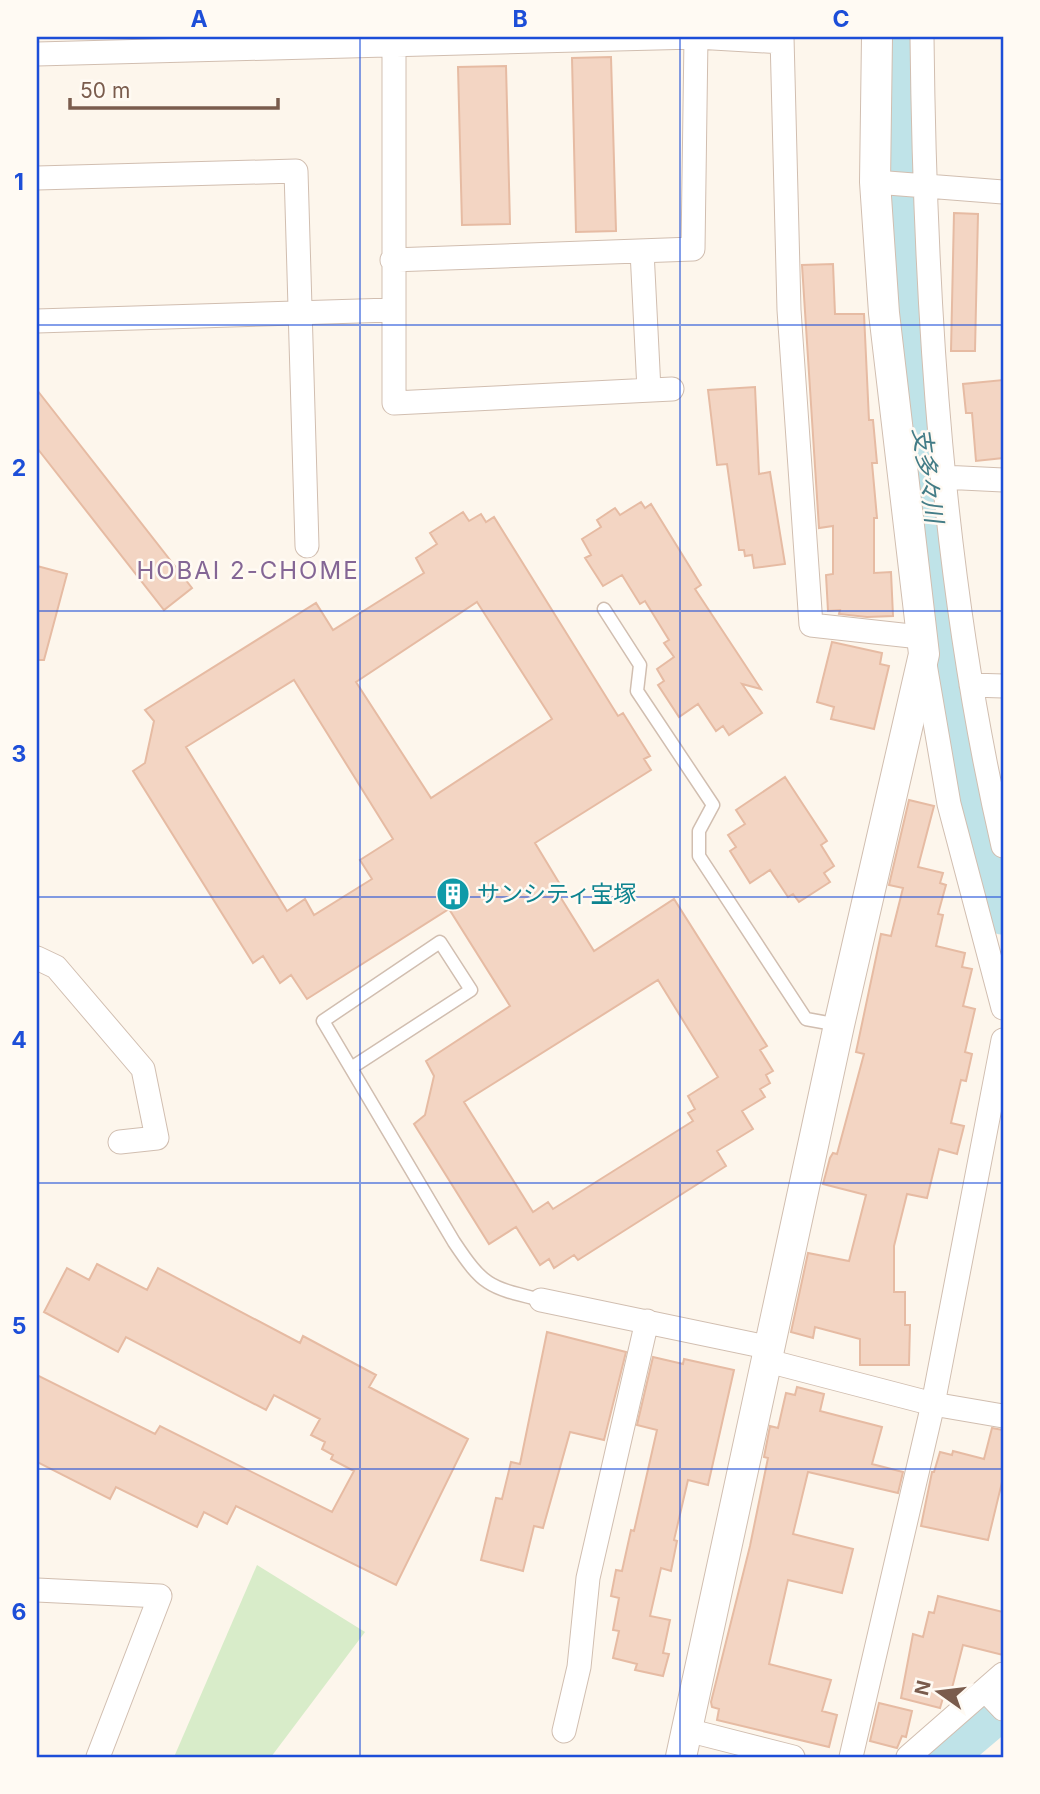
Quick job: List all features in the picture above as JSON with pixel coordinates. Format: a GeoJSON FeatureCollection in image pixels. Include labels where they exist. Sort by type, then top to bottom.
{"type":"FeatureCollection","features":[{"type":"Feature","properties":{"kind":"street"},"geometry":{"type":"LineString","coordinates":[[37,54],[101,44],[696,37],[782,39],[789,310],[811,625],[922,646]]}},
{"type":"Feature","properties":{"kind":"street"},"geometry":{"type":"LineString","coordinates":[[392,260],[693,249],[696,37]]}},
{"type":"Feature","properties":{"kind":"street"},"geometry":{"type":"LineString","coordinates":[[877,37],[883,183],[884,313],[922,646],[949,804],[1003,1008]]}},
{"type":"Feature","properties":{"kind":"street"},"geometry":{"type":"LineString","coordinates":[[922,37],[919,185],[942,477],[971,685],[997,790],[1003,846]]}},
{"type":"Feature","properties":{"kind":"street"},"geometry":{"type":"LineString","coordinates":[[394,42],[391,310],[394,403],[672,389]]}},
{"type":"Feature","properties":{"kind":"street"},"geometry":{"type":"LineString","coordinates":[[37,178],[296,171],[298,313],[307,546]]}},
{"type":"Feature","properties":{"kind":"street"},"geometry":{"type":"LineString","coordinates":[[883,183],[1003,192]]}},
{"type":"Feature","properties":{"kind":"street"},"geometry":{"type":"LineString","coordinates":[[642,251],[649,390]]}},
{"type":"Feature","properties":{"kind":"street"},"geometry":{"type":"LineString","coordinates":[[37,321],[391,310]]}},
{"type":"Feature","properties":{"kind":"street"},"geometry":{"type":"LineString","coordinates":[[942,477],[1003,480]]}},
{"type":"Feature","properties":{"kind":"street"},"geometry":{"type":"LineString","coordinates":[[793,1757],[684,1744],[922,646]]}},
{"type":"Feature","properties":{"kind":"street"},"geometry":{"type":"LineString","coordinates":[[971,685],[1003,686]]}},
{"type":"Feature","properties":{"kind":"street"},"geometry":{"type":"LineString","coordinates":[[37,958],[55,967],[143,1069],[157,1138],[120,1142]]}},
{"type":"Feature","properties":{"kind":"street"},"geometry":{"type":"LineString","coordinates":[[851,1757],[933,1404],[1003,1040]]}},
{"type":"Feature","properties":{"kind":"street"},"geometry":{"type":"LineString","coordinates":[[541,1300],[647,1321],[933,1404],[1003,1416]]}},
{"type":"Feature","properties":{"kind":"street"},"geometry":{"type":"LineString","coordinates":[[564,1731],[579,1667],[588,1578],[647,1321]]}},
{"type":"Feature","properties":{"kind":"street"},"geometry":{"type":"LineString","coordinates":[[37,1590],[160,1596],[98,1757]]}},
{"type":"Feature","properties":{"kind":"street"},"geometry":{"type":"LineString","coordinates":[[908,1757],[1003,1674]]}},
{"type":"Feature","properties":{"kind":"street"},"geometry":{"type":"LineString","coordinates":[[985,1690],[1003,1709]]}},
{"type":"Feature","properties":{"kind":"lane"},"geometry":{"type":"LineString","coordinates":[[604,609],[640,665],[637,691],[713,805],[699,831],[699,856],[806,1019],[839,1025]]}},
{"type":"Feature","properties":{"kind":"lane"},"geometry":{"type":"LineString","coordinates":[[351,1068],[471,990],[440,942],[323,1021],[351,1068],[477,1276],[499,1289],[541,1300]]}},
{"type":"Feature","properties":{"kind":"green space"},"geometry":{"type":"Polygon","coordinates":[[[257,1565],[365,1632],[271,1757],[174,1757],[257,1565]]]}},
{"type":"Feature","properties":{"kind":"building"},"geometry":{"type":"Polygon","coordinates":[[[611,57],[616,231],[576,232],[572,58],[611,57]]]}},
{"type":"Feature","properties":{"kind":"building"},"geometry":{"type":"Polygon","coordinates":[[[506,66],[510,224],[462,225],[458,67],[506,66]]]}},
{"type":"Feature","properties":{"kind":"building"},"geometry":{"type":"Polygon","coordinates":[[[954,213],[978,214],[975,351],[951,351],[954,213]]]}},
{"type":"Feature","properties":{"kind":"building"},"geometry":{"type":"Polygon","coordinates":[[[833,264],[835,314],[864,314],[869,420],[873,420],[877,463],[872,463],[877,518],[874,518],[874,573],[891,572],[893,616],[867,617],[839,614],[840,610],[828,611],[826,575],[833,574],[833,526],[819,528],[802,265],[833,264]]]}},
{"type":"Feature","properties":{"kind":"building"},"geometry":{"type":"Polygon","coordinates":[[[1003,380],[1003,458],[976,461],[972,413],[966,413],[963,384],[1003,380]]]}},
{"type":"Feature","properties":{"kind":"building"},"geometry":{"type":"Polygon","coordinates":[[[755,387],[759,474],[770,472],[785,564],[754,568],[752,555],[745,556],[744,550],[739,550],[727,464],[717,465],[708,390],[755,387]]]}},
{"type":"Feature","properties":{"kind":"building"},"geometry":{"type":"Polygon","coordinates":[[[37,390],[192,588],[164,610],[37,448],[37,390]]]}},
{"type":"Feature","properties":{"kind":"building"},"geometry":{"type":"Polygon","coordinates":[[[641,502],[645,508],[651,504],[701,585],[695,589],[761,689],[742,684],[762,713],[729,735],[723,726],[716,731],[698,704],[679,717],[658,685],[664,681],[657,669],[674,657],[664,643],[669,640],[645,601],[640,604],[622,575],[603,586],[585,558],[591,555],[582,539],[601,527],[597,520],[615,508],[620,515],[641,502]]]}},
{"type":"Feature","properties":{"kind":"building","name":"サンシティ宝塚"},"geometry":{"type":"Polygon","coordinates":[[[463,512],[469,521],[481,514],[486,522],[494,517],[618,716],[623,713],[650,756],[644,759],[651,770],[535,843],[561,886],[556,890],[594,951],[674,899],[767,1046],[760,1050],[773,1071],[766,1075],[770,1083],[760,1089],[765,1097],[742,1111],[753,1129],[717,1151],[726,1166],[578,1260],[574,1255],[554,1268],[549,1259],[540,1265],[516,1227],[489,1244],[414,1124],[425,1115],[434,1076],[426,1061],[510,1006],[449,909],[307,999],[291,975],[280,983],[263,956],[253,963],[133,771],[145,763],[154,721],[145,710],[316,603],[333,630],[424,573],[416,558],[437,544],[430,533],[463,512]],[[477,602],[356,682],[431,798],[552,719],[477,602]],[[294,680],[186,747],[287,911],[305,899],[314,915],[372,879],[360,860],[393,839],[294,680]],[[658,980],[464,1102],[533,1212],[548,1202],[553,1209],[693,1121],[688,1113],[695,1109],[688,1096],[718,1077],[658,980]]]}},
{"type":"Feature","properties":{"kind":"building"},"geometry":{"type":"Polygon","coordinates":[[[37,566],[67,574],[44,660],[37,660],[37,566]]]}},
{"type":"Feature","properties":{"kind":"building"},"geometry":{"type":"Polygon","coordinates":[[[832,642],[882,653],[880,664],[889,666],[874,729],[831,719],[834,707],[817,702],[832,642]]]}},
{"type":"Feature","properties":{"kind":"building"},"geometry":{"type":"Polygon","coordinates":[[[785,777],[827,841],[821,845],[834,866],[824,873],[830,882],[799,902],[793,894],[788,897],[770,870],[750,883],[730,851],[736,847],[728,835],[745,824],[736,810],[785,777]]]}},
{"type":"Feature","properties":{"kind":"building"},"geometry":{"type":"Polygon","coordinates":[[[909,800],[934,806],[918,867],[943,873],[940,883],[946,885],[938,914],[943,915],[936,946],[965,953],[962,967],[972,969],[963,1006],[975,1009],[965,1052],[972,1054],[966,1081],[961,1080],[951,1123],[964,1126],[957,1154],[939,1149],[927,1198],[907,1194],[894,1246],[894,1292],[905,1292],[905,1325],[910,1325],[909,1365],[860,1365],[860,1339],[815,1327],[813,1338],[791,1332],[808,1253],[849,1261],[866,1195],[823,1184],[830,1158],[833,1153],[837,1154],[864,1054],[856,1052],[881,934],[891,936],[903,888],[889,885],[909,800]]]}},
{"type":"Feature","properties":{"kind":"building"},"geometry":{"type":"Polygon","coordinates":[[[97,1264],[147,1290],[158,1268],[300,1343],[303,1336],[376,1375],[369,1387],[468,1439],[396,1585],[236,1506],[227,1524],[204,1512],[197,1527],[116,1487],[110,1499],[37,1462],[37,1375],[155,1434],[160,1426],[332,1512],[354,1471],[331,1459],[333,1455],[322,1449],[325,1442],[311,1435],[320,1419],[274,1395],[266,1410],[126,1337],[118,1352],[44,1312],[67,1268],[89,1280],[97,1264]]]}},
{"type":"Feature","properties":{"kind":"building"},"geometry":{"type":"Polygon","coordinates":[[[547,1332],[626,1352],[604,1440],[570,1432],[543,1528],[534,1526],[523,1571],[481,1560],[496,1498],[502,1499],[511,1462],[520,1464],[547,1332]]]}},
{"type":"Feature","properties":{"kind":"building"},"geometry":{"type":"Polygon","coordinates":[[[653,1357],[683,1364],[684,1359],[734,1370],[708,1485],[688,1480],[674,1540],[677,1541],[671,1571],[661,1568],[650,1616],[670,1620],[663,1653],[669,1654],[663,1676],[635,1670],[637,1664],[613,1658],[619,1631],[613,1630],[619,1598],[611,1596],[616,1570],[622,1571],[631,1530],[634,1531],[657,1430],[637,1425],[653,1357]]]}},
{"type":"Feature","properties":{"kind":"building"},"geometry":{"type":"Polygon","coordinates":[[[797,1387],[824,1394],[820,1411],[882,1427],[872,1464],[903,1472],[898,1493],[808,1472],[793,1534],[853,1549],[842,1593],[788,1580],[769,1664],[831,1680],[822,1711],[837,1715],[829,1747],[717,1720],[719,1709],[712,1707],[711,1702],[750,1546],[768,1458],[764,1457],[770,1426],[778,1428],[786,1393],[795,1395],[797,1387]]]}},
{"type":"Feature","properties":{"kind":"building"},"geometry":{"type":"Polygon","coordinates":[[[992,1428],[1003,1430],[1003,1478],[988,1540],[921,1526],[932,1472],[940,1452],[952,1455],[953,1451],[984,1459],[992,1428]]]}},
{"type":"Feature","properties":{"kind":"building"},"geometry":{"type":"Polygon","coordinates":[[[938,1596],[1003,1612],[1003,1655],[963,1645],[950,1696],[943,1698],[940,1708],[901,1698],[913,1634],[923,1637],[929,1612],[934,1613],[938,1596]]]}},
{"type":"Feature","properties":{"kind":"building"},"geometry":{"type":"Polygon","coordinates":[[[879,1703],[912,1711],[906,1737],[902,1736],[897,1748],[870,1741],[879,1703]]]}},
{"type":"Feature","properties":{"kind":"waterway","name":"支多々川"},"geometry":{"type":"LineString","coordinates":[[903,37],[900,150],[922,438],[943,601],[971,768],[1003,909]]}},
{"type":"Feature","properties":{"kind":"waterway","name":"支多々川"},"geometry":{"type":"LineString","coordinates":[[938,1757],[1003,1702]]}},
{"type":"Feature","properties":{"kind":"place","name":"サンシティ宝塚"},"geometry":{"type":"Point","coordinates":[453,894]}},
{"type":"Feature","properties":{"kind":"district","name":"HOBAI 2-CHOME"},"geometry":{"type":"Point","coordinates":[248,570]}}]}
